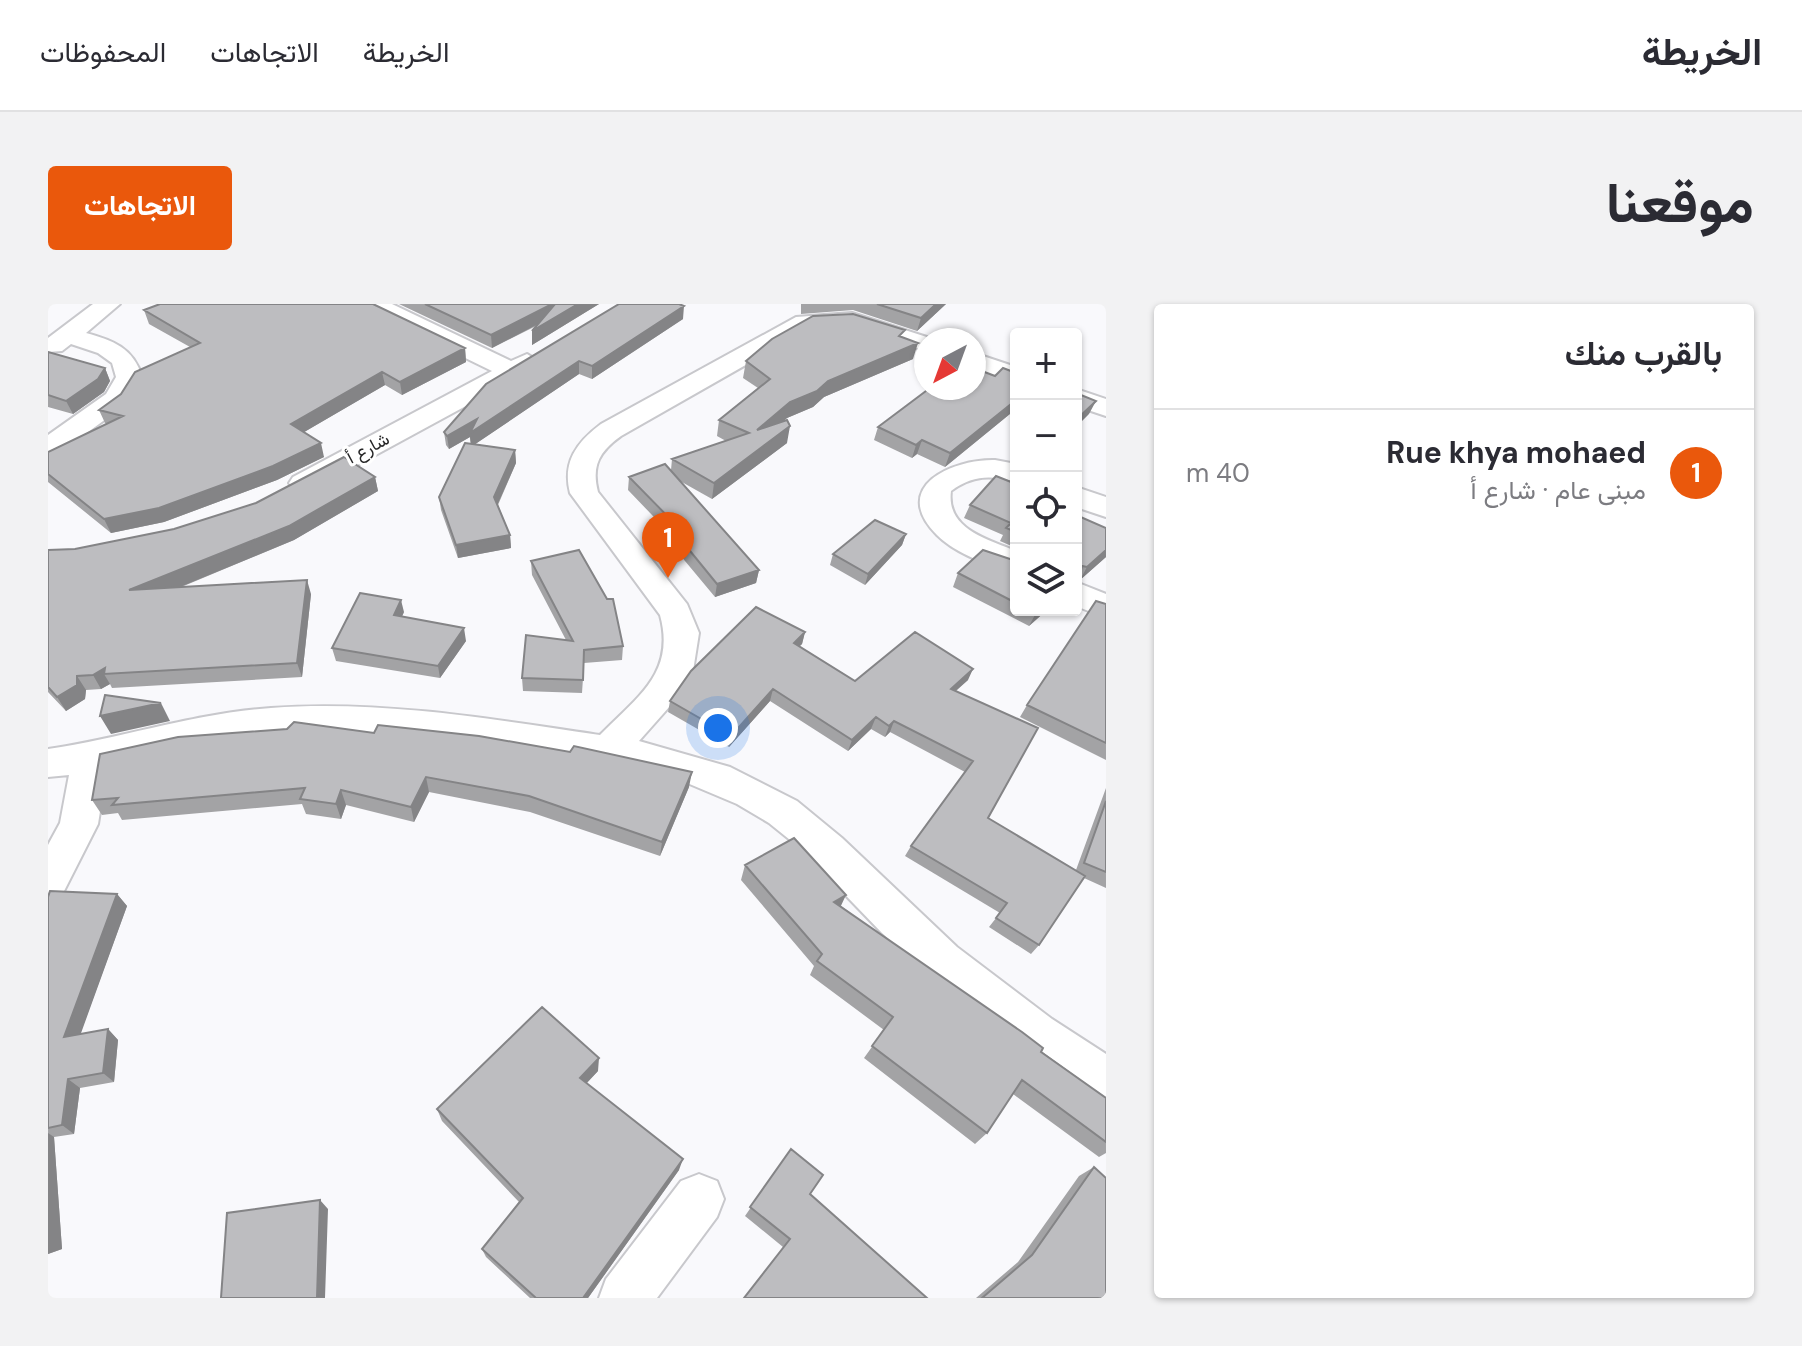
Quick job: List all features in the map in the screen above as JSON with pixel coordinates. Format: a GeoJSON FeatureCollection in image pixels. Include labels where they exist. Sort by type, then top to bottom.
{"type":"FeatureCollection","features":[{"type":"Feature","properties":{"kind":"street"},"geometry":{"type":"LineString","coordinates":[[58,343],[108,304]]}},
{"type":"Feature","properties":{"kind":"street"},"geometry":{"type":"LineString","coordinates":[[373,304],[512,371]]}},
{"type":"Feature","properties":{"kind":"street"},"geometry":{"type":"LineString","coordinates":[[608,750],[674,676],[685,653],[685,631],[676,612],[584,493],[579,479],[586,452],[611,430],[804,322],[852,320],[914,340]]}},
{"type":"Feature","properties":{"kind":"street"},"geometry":{"type":"LineString","coordinates":[[48,448],[116,399],[129,377],[123,358],[113,350],[58,343]]}},
{"type":"Feature","properties":{"kind":"street","name":"شارع أ"},"geometry":{"type":"LineString","coordinates":[[273,497],[548,349]]}},
{"type":"Feature","properties":{"kind":"street"},"geometry":{"type":"LineString","coordinates":[[986,365],[1010,374]]}},
{"type":"Feature","properties":{"kind":"street"},"geometry":{"type":"LineString","coordinates":[[1082,399],[1106,408]]}},
{"type":"Feature","properties":{"kind":"street"},"geometry":{"type":"LineString","coordinates":[[1010,472],[984,468],[964,471],[937,488],[933,500],[936,514],[945,529],[1010,560]]}},
{"type":"Feature","properties":{"kind":"street"},"geometry":{"type":"LineString","coordinates":[[1082,498],[1106,508]]}},
{"type":"Feature","properties":{"kind":"street"},"geometry":{"type":"LineString","coordinates":[[1082,596],[1106,607]]}},
{"type":"Feature","properties":{"kind":"street"},"geometry":{"type":"LineString","coordinates":[[48,763],[90,759],[237,725],[367,719],[608,750],[678,763],[733,784],[784,813],[830,852],[898,921],[976,991],[1085,1070],[1106,1077]]}},
{"type":"Feature","properties":{"kind":"street"},"geometry":{"type":"LineString","coordinates":[[48,883],[79,824],[90,759]]}},
{"type":"Feature","properties":{"kind":"street"},"geometry":{"type":"LineString","coordinates":[[625,1298],[699,1199]]}},
{"type":"Feature","properties":{"kind":"building"},"geometry":{"type":"Polygon","coordinates":[[[160,304],[373,304],[465,348],[400,382],[382,372],[291,424],[321,443],[273,466],[159,508],[104,519],[48,474],[48,452],[123,416],[99,410],[121,394],[135,372],[200,343],[144,310],[160,304]]]}},
{"type":"Feature","properties":{"kind":"building"},"geometry":{"type":"Polygon","coordinates":[[[425,304],[552,304],[491,335],[425,304]]]}},
{"type":"Feature","properties":{"kind":"building"},"geometry":{"type":"Polygon","coordinates":[[[555,304],[578,304],[532,331],[555,304]]]}},
{"type":"Feature","properties":{"kind":"building"},"geometry":{"type":"Polygon","coordinates":[[[619,304],[684,306],[592,366],[579,361],[470,433],[477,419],[447,436],[444,432],[486,384],[619,304]]]}},
{"type":"Feature","properties":{"kind":"building"},"geometry":{"type":"Polygon","coordinates":[[[877,304],[936,304],[921,318],[877,304]]]}},
{"type":"Feature","properties":{"kind":"building"},"geometry":{"type":"Polygon","coordinates":[[[853,314],[905,330],[899,336],[914,342],[914,345],[828,381],[817,391],[790,402],[757,430],[787,420],[790,426],[714,483],[672,459],[749,433],[719,420],[770,379],[746,361],[772,339],[813,316],[853,314]]]}},
{"type":"Feature","properties":{"kind":"building"},"geometry":{"type":"Polygon","coordinates":[[[48,352],[105,368],[98,379],[66,401],[48,395],[48,352]]]}},
{"type":"Feature","properties":{"kind":"building"},"geometry":{"type":"Polygon","coordinates":[[[1003,368],[1010,371],[1010,405],[950,453],[922,440],[916,445],[878,427],[914,400],[986,400],[986,373],[995,376],[1003,368]]]}},
{"type":"Feature","properties":{"kind":"building"},"geometry":{"type":"Polygon","coordinates":[[[1082,395],[1096,401],[1082,414],[1082,395]]]}},
{"type":"Feature","properties":{"kind":"building"},"geometry":{"type":"Polygon","coordinates":[[[465,443],[515,450],[494,497],[510,535],[456,545],[439,497],[465,443]]]}},
{"type":"Feature","properties":{"kind":"building"},"geometry":{"type":"Polygon","coordinates":[[[344,457],[375,477],[289,526],[129,590],[307,580],[297,663],[104,674],[105,668],[93,675],[77,676],[77,685],[57,697],[48,687],[48,550],[75,549],[174,529],[256,503],[344,457]]]}},
{"type":"Feature","properties":{"kind":"building"},"geometry":{"type":"Polygon","coordinates":[[[665,464],[759,570],[717,584],[677,535],[684,533],[629,477],[665,464]]]}},
{"type":"Feature","properties":{"kind":"building"},"geometry":{"type":"Polygon","coordinates":[[[996,476],[1010,482],[1010,523],[970,505],[996,476]]]}},
{"type":"Feature","properties":{"kind":"building"},"geometry":{"type":"Polygon","coordinates":[[[1082,518],[1106,528],[1106,550],[1087,567],[1082,566],[1082,518]]]}},
{"type":"Feature","properties":{"kind":"building"},"geometry":{"type":"Polygon","coordinates":[[[875,520],[906,534],[868,574],[833,554],[875,520]]]}},
{"type":"Feature","properties":{"kind":"building"},"geometry":{"type":"Polygon","coordinates":[[[579,550],[607,599],[613,599],[623,646],[584,650],[583,680],[522,678],[526,635],[573,641],[531,561],[579,550]]]}},
{"type":"Feature","properties":{"kind":"building"},"geometry":{"type":"Polygon","coordinates":[[[983,550],[1010,559],[1010,600],[958,573],[983,550]]]}},
{"type":"Feature","properties":{"kind":"building"},"geometry":{"type":"Polygon","coordinates":[[[360,593],[401,600],[394,615],[464,628],[438,666],[332,648],[360,593]]]}},
{"type":"Feature","properties":{"kind":"building"},"geometry":{"type":"Polygon","coordinates":[[[1096,601],[1106,604],[1106,743],[1027,705],[1096,601]]]}},
{"type":"Feature","properties":{"kind":"building"},"geometry":{"type":"Polygon","coordinates":[[[756,607],[805,632],[794,643],[855,681],[915,632],[973,669],[951,689],[1038,728],[988,818],[1085,876],[1039,945],[996,918],[1007,903],[911,846],[973,761],[894,721],[889,726],[876,717],[852,740],[773,689],[731,736],[670,701],[691,671],[756,607]]]}},
{"type":"Feature","properties":{"kind":"building"},"geometry":{"type":"Polygon","coordinates":[[[105,695],[161,703],[100,716],[105,695]]]}},
{"type":"Feature","properties":{"kind":"building"},"geometry":{"type":"Polygon","coordinates":[[[294,722],[374,733],[378,725],[479,736],[570,752],[574,746],[692,772],[662,842],[529,796],[426,777],[411,807],[341,790],[336,804],[300,799],[305,788],[112,805],[118,798],[92,800],[100,754],[178,737],[287,729],[294,722]]]}},
{"type":"Feature","properties":{"kind":"building"},"geometry":{"type":"Polygon","coordinates":[[[1106,801],[1106,872],[1084,863],[1106,801]]]}},
{"type":"Feature","properties":{"kind":"building"},"geometry":{"type":"Polygon","coordinates":[[[794,838],[846,895],[834,902],[1022,1032],[1043,1048],[1041,1052],[1106,1098],[1106,1142],[1022,1080],[987,1133],[872,1046],[893,1017],[817,961],[822,954],[745,865],[794,838]]]}},
{"type":"Feature","properties":{"kind":"building"},"geometry":{"type":"Polygon","coordinates":[[[50,891],[117,894],[64,1037],[108,1029],[103,1073],[68,1079],[62,1125],[48,1128],[48,897],[50,891]]]}},
{"type":"Feature","properties":{"kind":"building"},"geometry":{"type":"Polygon","coordinates":[[[542,1007],[599,1058],[580,1078],[683,1159],[583,1298],[536,1298],[482,1249],[523,1198],[437,1109],[542,1007]]]}},
{"type":"Feature","properties":{"kind":"building"},"geometry":{"type":"Polygon","coordinates":[[[791,1149],[823,1175],[810,1194],[927,1298],[744,1298],[790,1239],[750,1207],[791,1149]]]}},
{"type":"Feature","properties":{"kind":"building"},"geometry":{"type":"Polygon","coordinates":[[[1094,1167],[1106,1178],[1106,1298],[982,1298],[1032,1255],[1094,1167]]]}},
{"type":"Feature","properties":{"kind":"building"},"geometry":{"type":"Polygon","coordinates":[[[320,1200],[317,1298],[221,1298],[227,1213],[320,1200]]]}},
{"type":"Feature","properties":{"kind":"place","name":"Rue khya mohaed"},"geometry":{"type":"Point","coordinates":[668,578]}}]}
